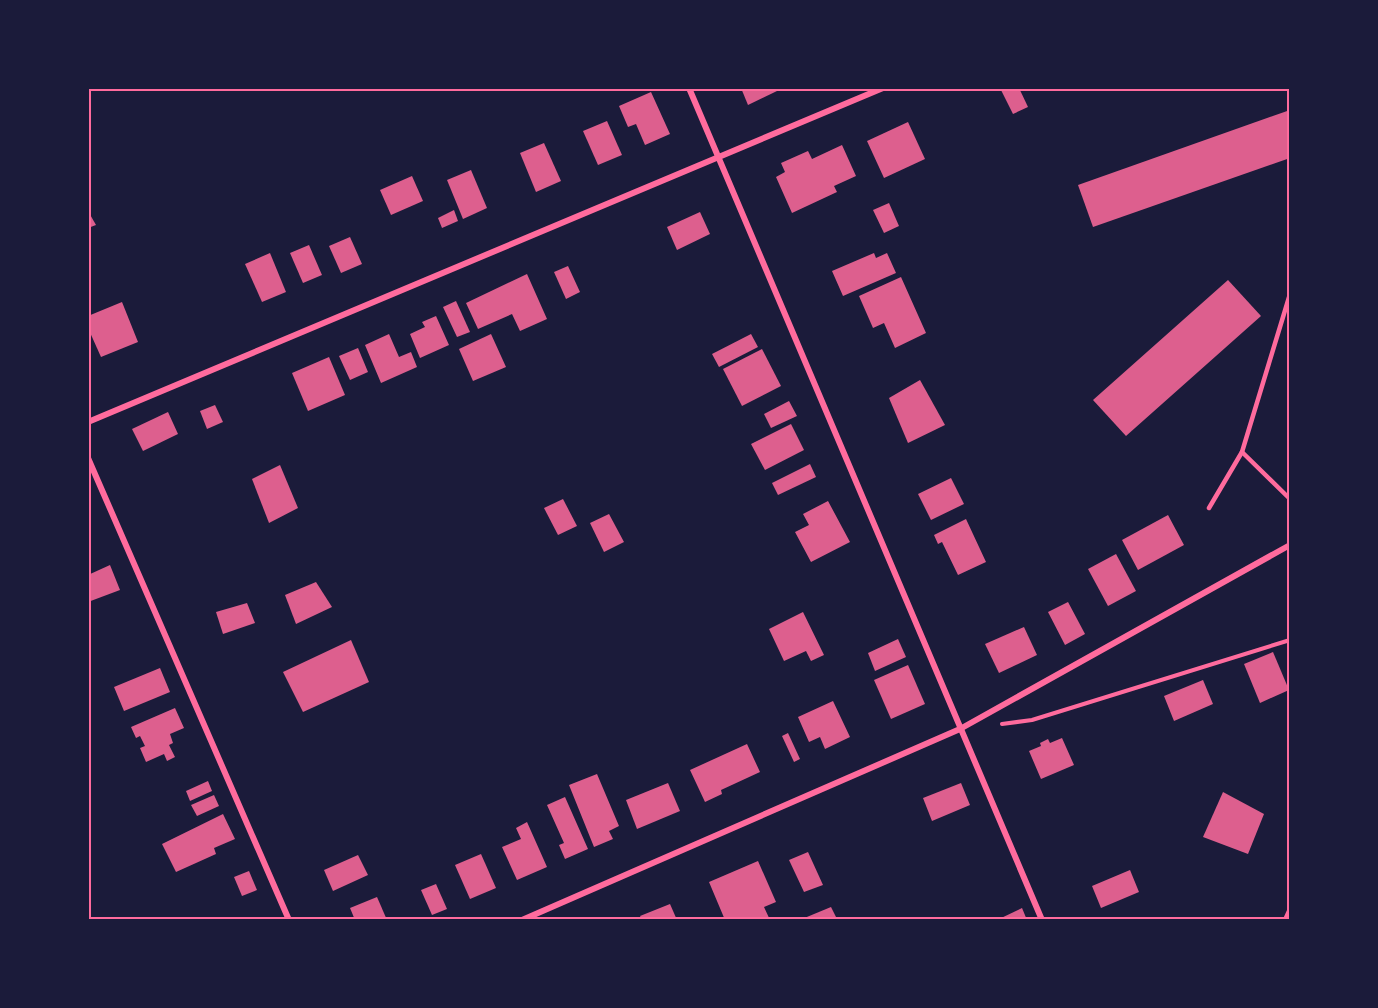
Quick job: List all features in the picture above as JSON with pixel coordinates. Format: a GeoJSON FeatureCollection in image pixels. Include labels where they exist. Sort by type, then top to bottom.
{"type":"FeatureCollection","features":[{"type":"Feature","properties":{"kind":"street"},"geometry":{"type":"LineString","coordinates":[[688,88],[1042,920]]}},
{"type":"Feature","properties":{"kind":"street"},"geometry":{"type":"LineString","coordinates":[[88,422],[883,88]]}},
{"type":"Feature","properties":{"kind":"street"},"geometry":{"type":"LineString","coordinates":[[88,458],[289,920]]}},
{"type":"Feature","properties":{"kind":"street"},"geometry":{"type":"LineString","coordinates":[[522,920],[960,729],[1290,545]]}},
{"type":"Feature","properties":{"kind":"lane"},"geometry":{"type":"LineString","coordinates":[[1209,508],[1242,452],[1290,294]]}},
{"type":"Feature","properties":{"kind":"lane"},"geometry":{"type":"LineString","coordinates":[[1242,452],[1290,500]]}},
{"type":"Feature","properties":{"kind":"lane"},"geometry":{"type":"LineString","coordinates":[[1285,920],[1290,909]]}},
{"type":"Feature","properties":{"kind":"path"},"geometry":{"type":"LineString","coordinates":[[991,725],[1032,720],[1290,640]]}},
{"type":"Feature","properties":{"kind":"building"},"geometry":{"type":"Polygon","coordinates":[[[741,88],[775,88],[777,91],[748,105],[741,88]]]}},
{"type":"Feature","properties":{"kind":"building"},"geometry":{"type":"Polygon","coordinates":[[[1000,88],[1019,88],[1028,107],[1013,114],[1000,88]]]}},
{"type":"Feature","properties":{"kind":"building"},"geometry":{"type":"Polygon","coordinates":[[[651,92],[670,134],[645,145],[636,124],[628,127],[619,106],[651,92]]]}},
{"type":"Feature","properties":{"kind":"building"},"geometry":{"type":"Polygon","coordinates":[[[1290,110],[1290,158],[1093,227],[1078,185],[1290,110]]]}},
{"type":"Feature","properties":{"kind":"building"},"geometry":{"type":"Polygon","coordinates":[[[607,121],[622,155],[598,165],[583,131],[607,121]]]}},
{"type":"Feature","properties":{"kind":"building"},"geometry":{"type":"Polygon","coordinates":[[[908,122],[925,159],[884,178],[867,141],[908,122]]]}},
{"type":"Feature","properties":{"kind":"building"},"geometry":{"type":"Polygon","coordinates":[[[544,143],[561,181],[536,192],[520,153],[544,143]]]}},
{"type":"Feature","properties":{"kind":"building"},"geometry":{"type":"Polygon","coordinates":[[[842,145],[856,176],[834,186],[837,192],[792,213],[776,177],[785,172],[781,163],[808,151],[812,159],[842,145]]]}},
{"type":"Feature","properties":{"kind":"building"},"geometry":{"type":"Polygon","coordinates":[[[471,170],[487,208],[463,219],[447,180],[471,170]]]}},
{"type":"Feature","properties":{"kind":"building"},"geometry":{"type":"Polygon","coordinates":[[[412,176],[423,201],[391,215],[380,190],[412,176]]]}},
{"type":"Feature","properties":{"kind":"building"},"geometry":{"type":"Polygon","coordinates":[[[889,203],[899,226],[884,233],[873,210],[889,203]]]}},
{"type":"Feature","properties":{"kind":"building"},"geometry":{"type":"Polygon","coordinates":[[[454,210],[458,221],[442,228],[438,218],[454,210]]]}},
{"type":"Feature","properties":{"kind":"building"},"geometry":{"type":"Polygon","coordinates":[[[88,211],[96,225],[88,228],[88,211]]]}},
{"type":"Feature","properties":{"kind":"building"},"geometry":{"type":"Polygon","coordinates":[[[700,212],[710,234],[677,250],[667,227],[700,212]]]}},
{"type":"Feature","properties":{"kind":"building"},"geometry":{"type":"Polygon","coordinates":[[[350,237],[362,264],[341,273],[329,246],[350,237]]]}},
{"type":"Feature","properties":{"kind":"building"},"geometry":{"type":"Polygon","coordinates":[[[309,245],[322,275],[303,283],[290,253],[309,245]]]}},
{"type":"Feature","properties":{"kind":"building"},"geometry":{"type":"Polygon","coordinates":[[[270,253],[286,292],[262,302],[245,264],[270,253]]]}},
{"type":"Feature","properties":{"kind":"building"},"geometry":{"type":"Polygon","coordinates":[[[874,253],[876,258],[887,253],[896,273],[843,296],[832,271],[874,253]]]}},
{"type":"Feature","properties":{"kind":"building"},"geometry":{"type":"Polygon","coordinates":[[[568,266],[580,292],[566,299],[554,272],[568,266]]]}},
{"type":"Feature","properties":{"kind":"building"},"geometry":{"type":"Polygon","coordinates":[[[527,274],[547,319],[520,331],[512,314],[478,329],[466,303],[527,274]]]}},
{"type":"Feature","properties":{"kind":"building"},"geometry":{"type":"Polygon","coordinates":[[[901,277],[926,333],[895,348],[884,323],[873,328],[859,296],[901,277]]]}},
{"type":"Feature","properties":{"kind":"building"},"geometry":{"type":"Polygon","coordinates":[[[1228,280],[1261,316],[1126,436],[1093,400],[1228,280]]]}},
{"type":"Feature","properties":{"kind":"building"},"geometry":{"type":"Polygon","coordinates":[[[456,301],[470,332],[457,337],[443,307],[456,301]]]}},
{"type":"Feature","properties":{"kind":"building"},"geometry":{"type":"Polygon","coordinates":[[[122,302],[138,342],[101,357],[88,328],[88,316],[122,302]]]}},
{"type":"Feature","properties":{"kind":"building"},"geometry":{"type":"Polygon","coordinates":[[[436,316],[449,345],[420,358],[410,334],[425,327],[422,322],[436,316]]]}},
{"type":"Feature","properties":{"kind":"building"},"geometry":{"type":"Polygon","coordinates":[[[389,334],[399,357],[411,352],[417,367],[381,383],[365,345],[389,334]]]}},
{"type":"Feature","properties":{"kind":"building"},"geometry":{"type":"Polygon","coordinates":[[[491,334],[506,367],[473,381],[459,349],[491,334]]]}},
{"type":"Feature","properties":{"kind":"building"},"geometry":{"type":"Polygon","coordinates":[[[751,334],[758,347],[719,367],[712,354],[751,334]]]}},
{"type":"Feature","properties":{"kind":"building"},"geometry":{"type":"Polygon","coordinates":[[[358,348],[368,372],[350,380],[339,356],[358,348]]]}},
{"type":"Feature","properties":{"kind":"building"},"geometry":{"type":"Polygon","coordinates":[[[762,349],[781,386],[742,406],[723,369],[762,349]]]}},
{"type":"Feature","properties":{"kind":"building"},"geometry":{"type":"Polygon","coordinates":[[[329,357],[345,395],[308,411],[292,373],[329,357]]]}},
{"type":"Feature","properties":{"kind":"building"},"geometry":{"type":"Polygon","coordinates":[[[920,380],[945,425],[908,443],[889,398],[920,380]]]}},
{"type":"Feature","properties":{"kind":"building"},"geometry":{"type":"Polygon","coordinates":[[[789,401],[797,416],[771,428],[764,414],[789,401]]]}},
{"type":"Feature","properties":{"kind":"building"},"geometry":{"type":"Polygon","coordinates":[[[215,405],[223,422],[207,429],[200,411],[215,405]]]}},
{"type":"Feature","properties":{"kind":"building"},"geometry":{"type":"Polygon","coordinates":[[[168,412],[178,434],[143,451],[132,429],[168,412]]]}},
{"type":"Feature","properties":{"kind":"building"},"geometry":{"type":"Polygon","coordinates":[[[791,424],[804,450],[765,470],[751,444],[791,424]]]}},
{"type":"Feature","properties":{"kind":"building"},"geometry":{"type":"Polygon","coordinates":[[[810,464],[816,477],[778,495],[772,483],[810,464]]]}},
{"type":"Feature","properties":{"kind":"building"},"geometry":{"type":"Polygon","coordinates":[[[280,465],[298,508],[269,523],[252,479],[280,465]]]}},
{"type":"Feature","properties":{"kind":"building"},"geometry":{"type":"Polygon","coordinates":[[[951,478],[964,504],[931,520],[918,494],[951,478]]]}},
{"type":"Feature","properties":{"kind":"building"},"geometry":{"type":"Polygon","coordinates":[[[563,499],[577,526],[558,535],[544,508],[563,499]]]}},
{"type":"Feature","properties":{"kind":"building"},"geometry":{"type":"Polygon","coordinates":[[[828,501],[850,542],[811,562],[795,532],[809,525],[803,514],[828,501]]]}},
{"type":"Feature","properties":{"kind":"building"},"geometry":{"type":"Polygon","coordinates":[[[609,514],[624,542],[604,552],[590,523],[609,514]]]}},
{"type":"Feature","properties":{"kind":"building"},"geometry":{"type":"Polygon","coordinates":[[[1168,515],[1184,545],[1138,570],[1122,540],[1168,515]]]}},
{"type":"Feature","properties":{"kind":"building"},"geometry":{"type":"Polygon","coordinates":[[[966,519],[986,562],[958,575],[942,542],[938,544],[934,535],[966,519]]]}},
{"type":"Feature","properties":{"kind":"building"},"geometry":{"type":"Polygon","coordinates":[[[1116,554],[1136,591],[1108,606],[1088,569],[1116,554]]]}},
{"type":"Feature","properties":{"kind":"building"},"geometry":{"type":"Polygon","coordinates":[[[110,565],[120,590],[88,602],[88,575],[110,565]]]}},
{"type":"Feature","properties":{"kind":"building"},"geometry":{"type":"Polygon","coordinates":[[[316,582],[332,607],[296,624],[285,595],[316,582]]]}},
{"type":"Feature","properties":{"kind":"building"},"geometry":{"type":"Polygon","coordinates":[[[1068,602],[1085,634],[1065,645],[1048,612],[1068,602]]]}},
{"type":"Feature","properties":{"kind":"building"},"geometry":{"type":"Polygon","coordinates":[[[247,603],[255,623],[223,634],[216,612],[247,603]]]}},
{"type":"Feature","properties":{"kind":"building"},"geometry":{"type":"Polygon","coordinates":[[[803,612],[824,655],[811,661],[806,651],[784,661],[769,629],[803,612]]]}},
{"type":"Feature","properties":{"kind":"building"},"geometry":{"type":"Polygon","coordinates":[[[1024,627],[1037,655],[999,673],[985,644],[1024,627]]]}},
{"type":"Feature","properties":{"kind":"building"},"geometry":{"type":"Polygon","coordinates":[[[898,639],[906,657],[875,671],[868,653],[898,639]]]}},
{"type":"Feature","properties":{"kind":"building"},"geometry":{"type":"Polygon","coordinates":[[[351,640],[369,682],[303,712],[283,672],[351,640]]]}},
{"type":"Feature","properties":{"kind":"building"},"geometry":{"type":"Polygon","coordinates":[[[1273,652],[1289,690],[1260,703],[1244,664],[1273,652]]]}},
{"type":"Feature","properties":{"kind":"building"},"geometry":{"type":"Polygon","coordinates":[[[908,665],[925,704],[891,719],[874,680],[908,665]]]}},
{"type":"Feature","properties":{"kind":"building"},"geometry":{"type":"Polygon","coordinates":[[[160,668],[170,692],[124,711],[114,687],[160,668]]]}},
{"type":"Feature","properties":{"kind":"building"},"geometry":{"type":"Polygon","coordinates":[[[1203,680],[1213,704],[1174,721],[1164,696],[1203,680]]]}},
{"type":"Feature","properties":{"kind":"building"},"geometry":{"type":"Polygon","coordinates":[[[833,701],[850,737],[825,749],[820,737],[809,742],[798,717],[833,701]]]}},
{"type":"Feature","properties":{"kind":"building"},"geometry":{"type":"Polygon","coordinates":[[[175,708],[184,728],[170,734],[173,743],[169,745],[175,757],[167,761],[164,754],[146,762],[140,748],[145,746],[140,736],[136,738],[131,727],[175,708]]]}},
{"type":"Feature","properties":{"kind":"building"},"geometry":{"type":"Polygon","coordinates":[[[788,733],[800,759],[794,762],[782,736],[788,733]]]}},
{"type":"Feature","properties":{"kind":"building"},"geometry":{"type":"Polygon","coordinates":[[[1062,738],[1074,765],[1041,779],[1029,751],[1041,746],[1040,743],[1048,739],[1050,743],[1062,738]]]}},
{"type":"Feature","properties":{"kind":"building"},"geometry":{"type":"Polygon","coordinates":[[[747,744],[760,772],[721,790],[722,794],[705,802],[690,770],[747,744]]]}},
{"type":"Feature","properties":{"kind":"building"},"geometry":{"type":"Polygon","coordinates":[[[597,774],[619,826],[609,831],[613,839],[594,847],[569,785],[597,774]]]}},
{"type":"Feature","properties":{"kind":"building"},"geometry":{"type":"Polygon","coordinates":[[[208,781],[212,791],[190,801],[186,791],[208,781]]]}},
{"type":"Feature","properties":{"kind":"building"},"geometry":{"type":"Polygon","coordinates":[[[668,783],[680,811],[637,829],[626,800],[668,783]]]}},
{"type":"Feature","properties":{"kind":"building"},"geometry":{"type":"Polygon","coordinates":[[[961,783],[970,805],[932,821],[923,798],[961,783]]]}},
{"type":"Feature","properties":{"kind":"building"},"geometry":{"type":"Polygon","coordinates":[[[1223,792],[1264,814],[1248,854],[1203,837],[1223,792]]]}},
{"type":"Feature","properties":{"kind":"building"},"geometry":{"type":"Polygon","coordinates":[[[214,795],[219,806],[197,816],[191,805],[214,795]]]}},
{"type":"Feature","properties":{"kind":"building"},"geometry":{"type":"Polygon","coordinates":[[[565,797],[588,849],[565,859],[559,845],[564,843],[547,805],[565,797]]]}},
{"type":"Feature","properties":{"kind":"building"},"geometry":{"type":"Polygon","coordinates":[[[223,814],[235,839],[214,848],[216,854],[176,872],[162,844],[223,814]]]}},
{"type":"Feature","properties":{"kind":"building"},"geometry":{"type":"Polygon","coordinates":[[[527,822],[547,867],[517,880],[502,847],[521,839],[516,828],[527,822]]]}},
{"type":"Feature","properties":{"kind":"building"},"geometry":{"type":"Polygon","coordinates":[[[808,852],[823,885],[804,892],[789,860],[808,852]]]}},
{"type":"Feature","properties":{"kind":"building"},"geometry":{"type":"Polygon","coordinates":[[[481,854],[496,888],[470,899],[455,865],[481,854]]]}},
{"type":"Feature","properties":{"kind":"building"},"geometry":{"type":"Polygon","coordinates":[[[358,855],[368,875],[333,891],[324,870],[358,855]]]}},
{"type":"Feature","properties":{"kind":"building"},"geometry":{"type":"Polygon","coordinates":[[[758,861],[776,902],[764,907],[770,920],[725,920],[709,882],[758,861]]]}},
{"type":"Feature","properties":{"kind":"building"},"geometry":{"type":"Polygon","coordinates":[[[1130,870],[1139,892],[1101,908],[1092,886],[1130,870]]]}},
{"type":"Feature","properties":{"kind":"building"},"geometry":{"type":"Polygon","coordinates":[[[249,871],[257,890],[242,896],[234,877],[249,871]]]}},
{"type":"Feature","properties":{"kind":"building"},"geometry":{"type":"Polygon","coordinates":[[[436,884],[447,909],[432,915],[421,890],[436,884]]]}},
{"type":"Feature","properties":{"kind":"building"},"geometry":{"type":"Polygon","coordinates":[[[377,897],[387,920],[355,920],[350,908],[377,897]]]}},
{"type":"Feature","properties":{"kind":"building"},"geometry":{"type":"Polygon","coordinates":[[[670,904],[677,920],[642,920],[640,916],[670,904]]]}},
{"type":"Feature","properties":{"kind":"building"},"geometry":{"type":"Polygon","coordinates":[[[831,907],[837,919],[802,919],[831,907]]]}},
{"type":"Feature","properties":{"kind":"building"},"geometry":{"type":"Polygon","coordinates":[[[1022,908],[1027,920],[997,920],[1022,908]]]}}]}
